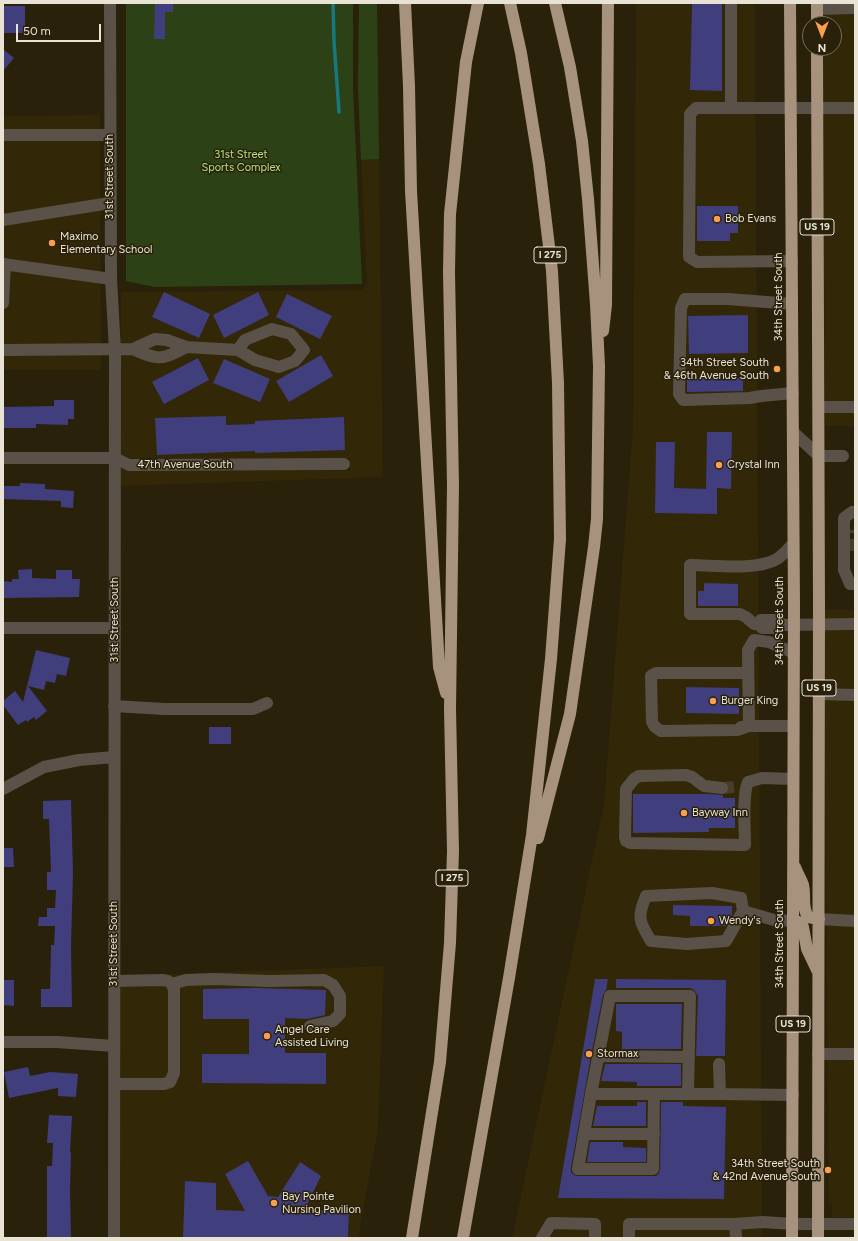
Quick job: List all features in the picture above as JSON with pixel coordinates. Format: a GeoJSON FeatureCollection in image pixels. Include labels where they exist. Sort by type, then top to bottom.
{"type":"FeatureCollection","features":[{"type":"Feature","properties":{"kind":"highway"},"geometry":{"type":"LineString","coordinates":[[405,3],[409,86],[411,192],[439,667],[450,709]]}},
{"type":"Feature","properties":{"kind":"highway","name":"I 275"},"geometry":{"type":"LineString","coordinates":[[412,1238],[440,1062],[450,943],[453,851],[450,709],[452,485],[449,272],[450,214],[466,62],[478,3]]}},
{"type":"Feature","properties":{"kind":"highway","name":"I 275"},"geometry":{"type":"LineString","coordinates":[[463,1238],[532,835],[551,659],[560,539],[561,511],[558,384],[552,271],[539,164],[510,3]]}},
{"type":"Feature","properties":{"kind":"highway"},"geometry":{"type":"LineString","coordinates":[[520,909],[570,714],[597,519],[599,366],[588,199],[582,141],[570,67],[555,3]]}},
{"type":"Feature","properties":{"kind":"highway"},"geometry":{"type":"LineString","coordinates":[[599,366],[606,305],[608,3]]}},
{"type":"Feature","properties":{"kind":"highway","name":"34th Street South"},"geometry":{"type":"LineString","coordinates":[[790,3],[793,544],[788,625],[794,653],[792,1238]]}},
{"type":"Feature","properties":{"kind":"highway","name":"US 19"},"geometry":{"type":"LineString","coordinates":[[817,56],[819,407],[818,1238]]}},
{"type":"Feature","properties":{"kind":"highway"},"geometry":{"type":"LineString","coordinates":[[793,864],[803,885],[803,905],[805,912],[808,917],[819,919]]}},
{"type":"Feature","properties":{"kind":"highway"},"geometry":{"type":"LineString","coordinates":[[793,921],[798,922],[803,928],[806,949],[819,973]]}},
{"type":"Feature","properties":{"kind":"street","name":"31st Street South"},"geometry":{"type":"LineString","coordinates":[[110,3],[111,279],[115,350],[114,1238]]}},
{"type":"Feature","properties":{"kind":"street"},"geometry":{"type":"LineString","coordinates":[[730,3],[731,108]]}},
{"type":"Feature","properties":{"kind":"street"},"geometry":{"type":"LineString","coordinates":[[817,6],[855,8]]}},
{"type":"Feature","properties":{"kind":"street"},"geometry":{"type":"LineString","coordinates":[[792,262],[697,262],[688,256],[690,114],[696,108],[855,108]]}},
{"type":"Feature","properties":{"kind":"street"},"geometry":{"type":"LineString","coordinates":[[3,135],[110,135]]}},
{"type":"Feature","properties":{"kind":"street"},"geometry":{"type":"LineString","coordinates":[[3,220],[110,203]]}},
{"type":"Feature","properties":{"kind":"street"},"geometry":{"type":"LineString","coordinates":[[3,303],[4,264],[111,279]]}},
{"type":"Feature","properties":{"kind":"street"},"geometry":{"type":"LineString","coordinates":[[792,304],[728,299],[685,299],[681,308],[679,394],[683,400],[700,400],[750,398],[793,393]]}},
{"type":"Feature","properties":{"kind":"street"},"geometry":{"type":"LineString","coordinates":[[3,350],[133,349],[155,339],[167,340],[186,347],[238,350],[255,360],[279,367],[296,361],[304,350],[291,334],[272,329],[245,340],[238,350]]}},
{"type":"Feature","properties":{"kind":"street"},"geometry":{"type":"LineString","coordinates":[[133,349],[151,357],[162,358],[172,355],[186,347]]}},
{"type":"Feature","properties":{"kind":"street"},"geometry":{"type":"LineString","coordinates":[[819,407],[855,407]]}},
{"type":"Feature","properties":{"kind":"street"},"geometry":{"type":"LineString","coordinates":[[793,432],[819,456],[843,456]]}},
{"type":"Feature","properties":{"kind":"street","name":"47th Avenue South"},"geometry":{"type":"LineString","coordinates":[[3,458],[114,458],[129,465],[344,464]]}},
{"type":"Feature","properties":{"kind":"street"},"geometry":{"type":"LineString","coordinates":[[852,530],[853,512]]}},
{"type":"Feature","properties":{"kind":"street"},"geometry":{"type":"LineString","coordinates":[[851,582],[844,570],[844,518],[853,512]]}},
{"type":"Feature","properties":{"kind":"street"},"geometry":{"type":"LineString","coordinates":[[793,544],[778,559],[759,565],[690,565],[690,614],[740,614],[756,624],[761,620],[777,620],[788,625],[855,624]]}},
{"type":"Feature","properties":{"kind":"street"},"geometry":{"type":"LineString","coordinates":[[851,582],[852,551]]}},
{"type":"Feature","properties":{"kind":"street"},"geometry":{"type":"LineString","coordinates":[[3,628],[115,628]]}},
{"type":"Feature","properties":{"kind":"street"},"geometry":{"type":"LineString","coordinates":[[749,726],[748,650],[754,640],[769,642],[794,653]]}},
{"type":"Feature","properties":{"kind":"street"},"geometry":{"type":"LineString","coordinates":[[748,673],[656,673],[657,715],[659,722],[666,726],[675,728],[793,726]]}},
{"type":"Feature","properties":{"kind":"street"},"geometry":{"type":"LineString","coordinates":[[819,694],[855,695]]}},
{"type":"Feature","properties":{"kind":"street"},"geometry":{"type":"LineString","coordinates":[[114,706],[164,709],[253,709],[267,703]]}},
{"type":"Feature","properties":{"kind":"street"},"geometry":{"type":"LineString","coordinates":[[3,789],[44,767],[79,760],[114,757]]}},
{"type":"Feature","properties":{"kind":"street"},"geometry":{"type":"LineString","coordinates":[[722,788],[704,786],[692,777],[686,775],[639,776],[634,779],[626,789],[624,837],[626,841],[630,843],[745,845],[740,787],[758,778],[793,779]]}},
{"type":"Feature","properties":{"kind":"street"},"geometry":{"type":"LineString","coordinates":[[712,893],[741,898],[743,911],[726,941],[687,944],[651,940],[641,925],[640,909],[646,896],[712,893]]}},
{"type":"Feature","properties":{"kind":"street"},"geometry":{"type":"LineString","coordinates":[[743,911],[774,920],[793,921]]}},
{"type":"Feature","properties":{"kind":"street"},"geometry":{"type":"LineString","coordinates":[[819,919],[855,920]]}},
{"type":"Feature","properties":{"kind":"street"},"geometry":{"type":"LineString","coordinates":[[172,984],[186,980],[214,978],[268,981],[324,980],[333,985],[340,996],[340,1014],[333,1021],[310,1026]]}},
{"type":"Feature","properties":{"kind":"street"},"geometry":{"type":"LineString","coordinates":[[114,981],[162,980],[168,981],[172,984],[174,990],[173,1078],[170,1082],[164,1084],[114,1084]]}},
{"type":"Feature","properties":{"kind":"street"},"geometry":{"type":"LineString","coordinates":[[654,1094],[653,1169],[578,1169],[610,996],[690,996],[688,1094]]}},
{"type":"Feature","properties":{"kind":"street"},"geometry":{"type":"LineString","coordinates":[[3,1042],[57,1042],[114,1046]]}},
{"type":"Feature","properties":{"kind":"street"},"geometry":{"type":"LineString","coordinates":[[818,1054],[855,1054]]}},
{"type":"Feature","properties":{"kind":"street"},"geometry":{"type":"LineString","coordinates":[[598,1056],[689,1057]]}},
{"type":"Feature","properties":{"kind":"street"},"geometry":{"type":"LineString","coordinates":[[720,1064],[720,1094]]}},
{"type":"Feature","properties":{"kind":"street"},"geometry":{"type":"LineString","coordinates":[[591,1094],[793,1095]]}},
{"type":"Feature","properties":{"kind":"street"},"geometry":{"type":"LineString","coordinates":[[584,1134],[654,1134]]}},
{"type":"Feature","properties":{"kind":"street"},"geometry":{"type":"LineString","coordinates":[[629,1238],[629,1224],[736,1224],[763,1222],[793,1224],[855,1224]]}},
{"type":"Feature","properties":{"kind":"street"},"geometry":{"type":"LineString","coordinates":[[542,1238],[551,1223],[595,1224],[596,1238]]}},
{"type":"Feature","properties":{"kind":"street"},"geometry":{"type":"LineString","coordinates":[[736,1224],[736,1238]]}},
{"type":"Feature","properties":{"kind":"shaded area"},"geometry":{"type":"Polygon","coordinates":[[[636,3],[755,3],[762,1238],[512,1238],[604,804],[633,427],[636,3]]]}},
{"type":"Feature","properties":{"kind":"shaded area"},"geometry":{"type":"Polygon","coordinates":[[[823,3],[855,3],[855,426],[825,426],[823,56],[842,56],[842,16],[823,16],[823,3]]]}},
{"type":"Feature","properties":{"kind":"shaded area","name":"Maximo Elementary School"},"geometry":{"type":"Polygon","coordinates":[[[100,115],[101,370],[3,370],[3,116],[100,115]]]}},
{"type":"Feature","properties":{"kind":"shaded area"},"geometry":{"type":"Polygon","coordinates":[[[379,159],[383,477],[121,486],[120,468],[129,471],[350,471],[350,458],[130,458],[120,453],[121,292],[362,290],[367,284],[361,160],[379,159]]]}},
{"type":"Feature","properties":{"kind":"shaded area"},"geometry":{"type":"Polygon","coordinates":[[[825,610],[855,610],[855,618],[825,618],[825,610]]]}},
{"type":"Feature","properties":{"kind":"shaded area"},"geometry":{"type":"Polygon","coordinates":[[[825,631],[855,631],[855,1217],[832,1217],[832,1203],[829,1202],[825,631]]]}},
{"type":"Feature","properties":{"kind":"shaded area"},"geometry":{"type":"Polygon","coordinates":[[[384,966],[378,1128],[358,1238],[120,1238],[120,976],[384,966]]]}},
{"type":"Feature","properties":{"kind":"green space","name":"31st Street Sports Complex"},"geometry":{"type":"Polygon","coordinates":[[[126,3],[353,3],[353,88],[362,284],[155,287],[126,281],[126,3]]]}},
{"type":"Feature","properties":{"kind":"green space"},"geometry":{"type":"Polygon","coordinates":[[[359,3],[377,3],[379,159],[361,160],[358,88],[359,3]]]}},
{"type":"Feature","properties":{"kind":"building"},"geometry":{"type":"Polygon","coordinates":[[[155,3],[173,3],[173,12],[165,12],[165,39],[154,39],[155,3]]]}},
{"type":"Feature","properties":{"kind":"building"},"geometry":{"type":"Polygon","coordinates":[[[692,3],[722,3],[722,91],[690,90],[692,3]]]}},
{"type":"Feature","properties":{"kind":"building"},"geometry":{"type":"Polygon","coordinates":[[[3,6],[25,6],[25,33],[3,33],[3,6]]]}},
{"type":"Feature","properties":{"kind":"building"},"geometry":{"type":"Polygon","coordinates":[[[3,49],[14,58],[3,71],[3,49]]]}},
{"type":"Feature","properties":{"kind":"building","name":"Bob Evans"},"geometry":{"type":"Polygon","coordinates":[[[697,206],[738,206],[738,233],[730,233],[730,241],[697,241],[697,206]]]}},
{"type":"Feature","properties":{"kind":"building"},"geometry":{"type":"Polygon","coordinates":[[[164,292],[210,314],[199,338],[152,317],[164,292]]]}},
{"type":"Feature","properties":{"kind":"building"},"geometry":{"type":"Polygon","coordinates":[[[258,292],[269,315],[224,338],[213,315],[258,292]]]}},
{"type":"Feature","properties":{"kind":"building"},"geometry":{"type":"Polygon","coordinates":[[[287,294],[332,316],[320,339],[276,317],[287,294]]]}},
{"type":"Feature","properties":{"kind":"building"},"geometry":{"type":"Polygon","coordinates":[[[748,315],[748,353],[689,354],[688,316],[748,315]]]}},
{"type":"Feature","properties":{"kind":"building"},"geometry":{"type":"Polygon","coordinates":[[[321,355],[333,376],[289,402],[276,381],[321,355]]]}},
{"type":"Feature","properties":{"kind":"building"},"geometry":{"type":"Polygon","coordinates":[[[198,358],[209,380],[164,404],[152,382],[198,358]]]}},
{"type":"Feature","properties":{"kind":"building"},"geometry":{"type":"Polygon","coordinates":[[[224,359],[270,379],[260,402],[213,383],[224,359]]]}},
{"type":"Feature","properties":{"kind":"building"},"geometry":{"type":"Polygon","coordinates":[[[687,378],[743,378],[743,391],[687,392],[687,378]]]}},
{"type":"Feature","properties":{"kind":"building"},"geometry":{"type":"Polygon","coordinates":[[[54,400],[74,400],[74,419],[68,419],[68,425],[36,424],[36,428],[3,428],[3,407],[54,406],[54,400]]]}},
{"type":"Feature","properties":{"kind":"building"},"geometry":{"type":"Polygon","coordinates":[[[226,416],[226,425],[255,424],[255,421],[344,417],[345,450],[255,453],[255,451],[157,455],[155,418],[226,416]]]}},
{"type":"Feature","properties":{"kind":"building","name":"Crystal Inn"},"geometry":{"type":"Polygon","coordinates":[[[707,432],[732,432],[731,489],[717,488],[717,514],[655,513],[656,442],[675,442],[674,488],[706,489],[707,432]]]}},
{"type":"Feature","properties":{"kind":"building"},"geometry":{"type":"Polygon","coordinates":[[[20,483],[45,484],[45,489],[74,491],[73,508],[61,507],[61,501],[3,499],[3,486],[20,486],[20,483]]]}},
{"type":"Feature","properties":{"kind":"building"},"geometry":{"type":"Polygon","coordinates":[[[32,569],[32,578],[56,579],[56,570],[72,570],[72,579],[80,579],[79,597],[3,598],[3,581],[12,582],[12,579],[19,579],[18,570],[32,569]]]}},
{"type":"Feature","properties":{"kind":"building"},"geometry":{"type":"Polygon","coordinates":[[[704,583],[738,584],[738,606],[698,606],[698,591],[704,591],[704,583]]]}},
{"type":"Feature","properties":{"kind":"building"},"geometry":{"type":"Polygon","coordinates":[[[36,650],[70,658],[66,676],[57,674],[55,683],[46,681],[44,690],[28,686],[47,711],[36,720],[34,717],[27,722],[26,720],[18,725],[3,705],[3,701],[15,691],[23,702],[36,650]]]}},
{"type":"Feature","properties":{"kind":"building","name":"Burger King"},"geometry":{"type":"Polygon","coordinates":[[[686,687],[739,688],[739,714],[686,713],[686,687]]]}},
{"type":"Feature","properties":{"kind":"building"},"geometry":{"type":"Polygon","coordinates":[[[209,727],[231,727],[231,744],[209,744],[209,727]]]}},
{"type":"Feature","properties":{"kind":"building","name":"Bayway Inn"},"geometry":{"type":"Polygon","coordinates":[[[633,794],[709,794],[723,795],[723,798],[735,798],[735,828],[709,828],[709,832],[633,833],[633,794]]]}},
{"type":"Feature","properties":{"kind":"building"},"geometry":{"type":"Polygon","coordinates":[[[71,800],[73,873],[71,946],[72,1007],[41,1007],[41,989],[50,989],[51,945],[54,945],[55,926],[38,926],[39,917],[47,917],[47,908],[55,908],[56,890],[47,890],[47,872],[51,872],[49,819],[43,819],[43,801],[71,800]]]}},
{"type":"Feature","properties":{"kind":"building"},"geometry":{"type":"Polygon","coordinates":[[[3,848],[13,848],[14,867],[3,867],[3,848]]]}},
{"type":"Feature","properties":{"kind":"building","name":"Wendy's"},"geometry":{"type":"Polygon","coordinates":[[[673,905],[732,906],[732,915],[726,926],[690,926],[690,916],[673,915],[673,905]]]}},
{"type":"Feature","properties":{"kind":"building","name":"Stormax"},"geometry":{"type":"Polygon","coordinates":[[[595,979],[608,979],[606,990],[603,995],[591,1056],[571,1172],[578,1176],[656,1176],[660,1169],[661,1102],[683,1102],[683,1106],[726,1107],[724,1199],[558,1198],[595,979]]]}},
{"type":"Feature","properties":{"kind":"building"},"geometry":{"type":"Polygon","coordinates":[[[616,979],[726,980],[725,1056],[696,1056],[698,996],[694,990],[690,988],[616,988],[616,979]]]}},
{"type":"Feature","properties":{"kind":"building"},"geometry":{"type":"Polygon","coordinates":[[[3,980],[14,980],[14,1006],[3,1005],[3,980]]]}},
{"type":"Feature","properties":{"kind":"building","name":"Angel Care Assisted Living"},"geometry":{"type":"Polygon","coordinates":[[[255,988],[326,990],[325,1015],[308,1019],[285,1018],[285,1053],[326,1053],[326,1084],[202,1083],[202,1054],[249,1054],[249,1019],[203,1019],[203,989],[255,988]]]}},
{"type":"Feature","properties":{"kind":"building","name":"Stormax"},"geometry":{"type":"Polygon","coordinates":[[[616,1004],[682,1004],[681,1049],[622,1049],[622,1032],[616,1031],[616,1004]]]}},
{"type":"Feature","properties":{"kind":"building","name":"Stormax"},"geometry":{"type":"Polygon","coordinates":[[[605,1064],[681,1064],[681,1086],[637,1086],[637,1082],[601,1081],[605,1064]]]}},
{"type":"Feature","properties":{"kind":"building"},"geometry":{"type":"Polygon","coordinates":[[[28,1067],[30,1076],[50,1072],[78,1074],[76,1097],[58,1096],[58,1088],[9,1098],[4,1072],[28,1067]]]}},
{"type":"Feature","properties":{"kind":"building"},"geometry":{"type":"Polygon","coordinates":[[[637,1102],[646,1102],[646,1126],[593,1126],[597,1106],[637,1106],[637,1102]]]}},
{"type":"Feature","properties":{"kind":"building"},"geometry":{"type":"Polygon","coordinates":[[[49,1115],[72,1116],[70,1152],[71,1238],[47,1238],[47,1166],[52,1166],[53,1143],[47,1143],[49,1115]]]}},
{"type":"Feature","properties":{"kind":"building"},"geometry":{"type":"Polygon","coordinates":[[[590,1142],[623,1142],[623,1147],[646,1148],[646,1162],[587,1162],[590,1142]]]}},
{"type":"Feature","properties":{"kind":"building","name":"Bay Pointe Nursing Pavilion"},"geometry":{"type":"Polygon","coordinates":[[[248,1161],[268,1196],[278,1197],[300,1162],[321,1176],[305,1209],[349,1212],[348,1238],[183,1238],[185,1181],[216,1183],[216,1210],[245,1211],[225,1174],[248,1161]]]}},
{"type":"Feature","properties":{"kind":"waterway"},"geometry":{"type":"LineString","coordinates":[[333,3],[339,112]]}},
{"type":"Feature","properties":{"kind":"tunnel"},"geometry":{"type":"LineString","coordinates":[[852,530],[852,551]]}},
{"type":"Feature","properties":{"kind":"tunnel"},"geometry":{"type":"LineString","coordinates":[[722,788],[734,787]]}},
{"type":"Feature","properties":{"kind":"place","name":"Bob Evans"},"geometry":{"type":"Point","coordinates":[717,219]}},
{"type":"Feature","properties":{"kind":"place","name":"Maximo Elementary School"},"geometry":{"type":"Point","coordinates":[52,243]}},
{"type":"Feature","properties":{"kind":"place","name":"34th Street South & 46th Avenue South"},"geometry":{"type":"Point","coordinates":[777,369]}},
{"type":"Feature","properties":{"kind":"place","name":"Crystal Inn"},"geometry":{"type":"Point","coordinates":[719,465]}},
{"type":"Feature","properties":{"kind":"place","name":"Burger King"},"geometry":{"type":"Point","coordinates":[713,701]}},
{"type":"Feature","properties":{"kind":"place","name":"Bayway Inn"},"geometry":{"type":"Point","coordinates":[684,813]}},
{"type":"Feature","properties":{"kind":"place","name":"Wendy's"},"geometry":{"type":"Point","coordinates":[711,921]}},
{"type":"Feature","properties":{"kind":"place","name":"Angel Care Assisted Living"},"geometry":{"type":"Point","coordinates":[267,1036]}},
{"type":"Feature","properties":{"kind":"place","name":"Stormax"},"geometry":{"type":"Point","coordinates":[589,1054]}},
{"type":"Feature","properties":{"kind":"place","name":"34th Street South & 42nd Avenue South"},"geometry":{"type":"Point","coordinates":[828,1170]}},
{"type":"Feature","properties":{"kind":"place","name":"Bay Pointe Nursing Pavilion"},"geometry":{"type":"Point","coordinates":[274,1203]}}]}
